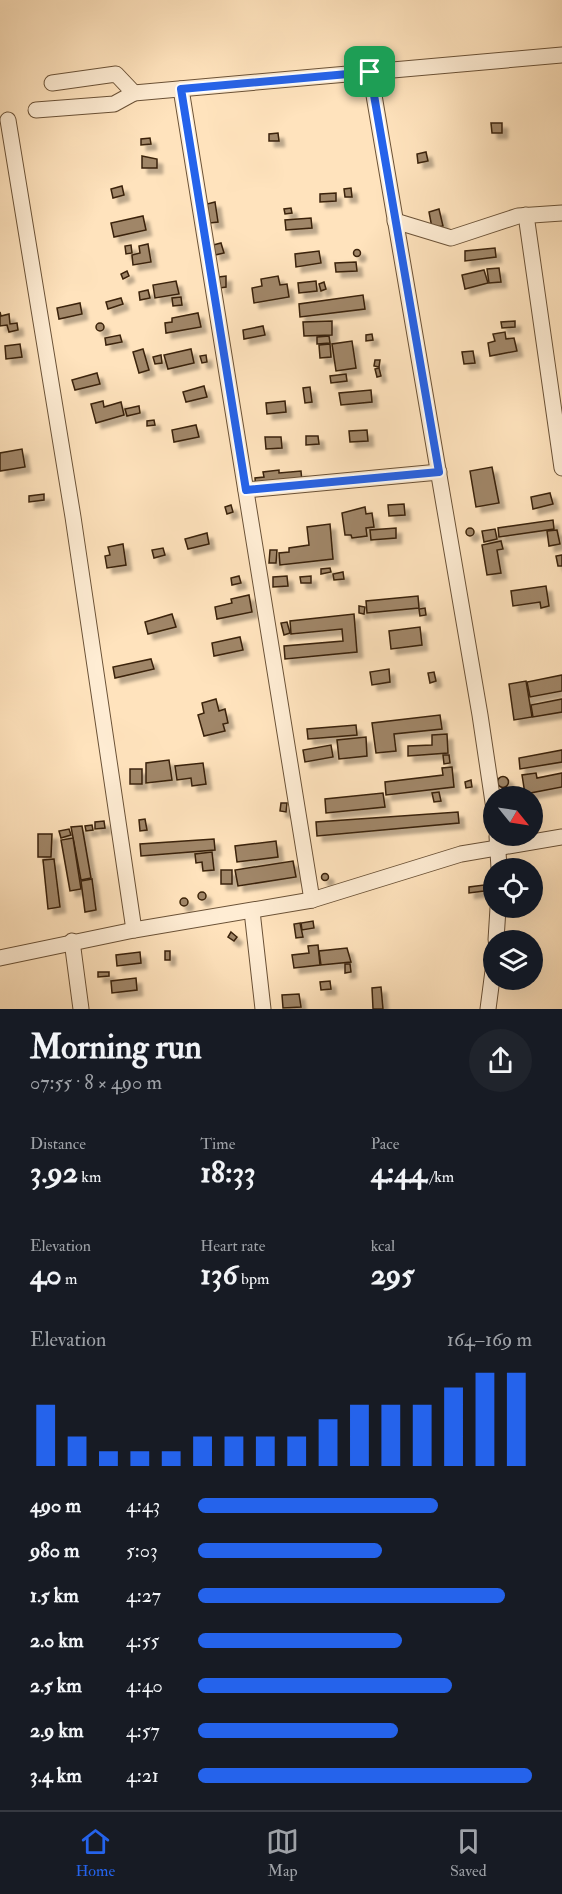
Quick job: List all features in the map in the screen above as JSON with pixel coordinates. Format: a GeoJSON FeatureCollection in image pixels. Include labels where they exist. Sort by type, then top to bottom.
{"type":"FeatureCollection","features":[{"type":"Feature","properties":{"kind":"street"},"geometry":{"type":"LineString","coordinates":[[36,110],[114,104],[134,93],[562,55]]}},
{"type":"Feature","properties":{"kind":"street"},"geometry":{"type":"LineString","coordinates":[[370,72],[490,786]]}},
{"type":"Feature","properties":{"kind":"street"},"geometry":{"type":"LineString","coordinates":[[52,83],[116,74],[134,93]]}},
{"type":"Feature","properties":{"kind":"street"},"geometry":{"type":"LineString","coordinates":[[181,89],[312,900]]}},
{"type":"Feature","properties":{"kind":"street"},"geometry":{"type":"LineString","coordinates":[[8,120],[73,517],[134,930]]}},
{"type":"Feature","properties":{"kind":"street"},"geometry":{"type":"LineString","coordinates":[[395,221],[451,238],[526,215],[562,213]]}},
{"type":"Feature","properties":{"kind":"street"},"geometry":{"type":"LineString","coordinates":[[526,215],[562,468]]}},
{"type":"Feature","properties":{"kind":"street"},"geometry":{"type":"LineString","coordinates":[[246,490],[439,472]]}},
{"type":"Feature","properties":{"kind":"street"},"geometry":{"type":"LineString","coordinates":[[543,838],[562,837]]}},
{"type":"Feature","properties":{"kind":"street"},"geometry":{"type":"LineString","coordinates":[[0,958],[72,941],[312,900],[486,846]]}},
{"type":"Feature","properties":{"kind":"street"},"geometry":{"type":"LineString","coordinates":[[252,911],[263,1009]]}},
{"type":"Feature","properties":{"kind":"street"},"geometry":{"type":"LineString","coordinates":[[72,941],[81,1009]]}},
{"type":"Feature","properties":{"kind":"street"},"geometry":{"type":"LineString","coordinates":[[488,1009],[490,990]]}},
{"type":"Feature","properties":{"kind":"building"},"geometry":{"type":"Polygon","coordinates":[[[491,123],[502,123],[502,133],[492,133],[491,123]]]}},
{"type":"Feature","properties":{"kind":"building"},"geometry":{"type":"Polygon","coordinates":[[[278,133],[279,141],[269,141],[269,134],[278,133]]]}},
{"type":"Feature","properties":{"kind":"building"},"geometry":{"type":"Polygon","coordinates":[[[150,138],[151,144],[141,145],[141,139],[150,138]]]}},
{"type":"Feature","properties":{"kind":"building"},"geometry":{"type":"Polygon","coordinates":[[[426,152],[428,161],[418,163],[417,154],[426,152]]]}},
{"type":"Feature","properties":{"kind":"building"},"geometry":{"type":"Polygon","coordinates":[[[142,156],[157,159],[157,168],[142,168],[142,156]]]}},
{"type":"Feature","properties":{"kind":"building"},"geometry":{"type":"Polygon","coordinates":[[[122,186],[124,195],[113,198],[111,189],[122,186]]]}},
{"type":"Feature","properties":{"kind":"building"},"geometry":{"type":"Polygon","coordinates":[[[351,188],[352,197],[345,197],[344,189],[351,188]]]}},
{"type":"Feature","properties":{"kind":"building"},"geometry":{"type":"Polygon","coordinates":[[[336,193],[336,201],[320,202],[320,194],[336,193]]]}},
{"type":"Feature","properties":{"kind":"building"},"geometry":{"type":"Polygon","coordinates":[[[215,202],[218,222],[210,223],[207,204],[215,202]]]}},
{"type":"Feature","properties":{"kind":"building"},"geometry":{"type":"Polygon","coordinates":[[[291,208],[292,213],[285,214],[284,209],[291,208]]]}},
{"type":"Feature","properties":{"kind":"building"},"geometry":{"type":"Polygon","coordinates":[[[439,209],[443,226],[432,228],[429,212],[439,209]]]}},
{"type":"Feature","properties":{"kind":"building"},"geometry":{"type":"Polygon","coordinates":[[[143,216],[146,230],[114,237],[111,223],[143,216]]]}},
{"type":"Feature","properties":{"kind":"building"},"geometry":{"type":"Polygon","coordinates":[[[311,218],[312,228],[286,230],[285,220],[311,218]]]}},
{"type":"Feature","properties":{"kind":"building"},"geometry":{"type":"Polygon","coordinates":[[[221,243],[224,253],[215,255],[213,245],[221,243]]]}},
{"type":"Feature","properties":{"kind":"building"},"geometry":{"type":"Polygon","coordinates":[[[148,244],[151,262],[133,265],[132,255],[140,253],[139,246],[148,244]]]}},
{"type":"Feature","properties":{"kind":"building"},"geometry":{"type":"Polygon","coordinates":[[[131,245],[132,253],[126,254],[125,246],[131,245]]]}},
{"type":"Feature","properties":{"kind":"building"},"geometry":{"type":"Polygon","coordinates":[[[495,248],[496,257],[465,261],[465,251],[495,248]]]}},
{"type":"Feature","properties":{"kind":"building"},"geometry":{"type":"Polygon","coordinates":[[[357,249],[361,253],[357,257],[353,253],[357,249]]]}},
{"type":"Feature","properties":{"kind":"building"},"geometry":{"type":"Polygon","coordinates":[[[319,251],[321,263],[296,267],[295,254],[319,251]]]}},
{"type":"Feature","properties":{"kind":"building"},"geometry":{"type":"Polygon","coordinates":[[[356,262],[357,271],[336,272],[335,263],[356,262]]]}},
{"type":"Feature","properties":{"kind":"building"},"geometry":{"type":"Polygon","coordinates":[[[499,268],[501,282],[489,283],[487,269],[499,268]]]}},
{"type":"Feature","properties":{"kind":"building"},"geometry":{"type":"Polygon","coordinates":[[[484,270],[488,283],[465,289],[462,275],[484,270]]]}},
{"type":"Feature","properties":{"kind":"building"},"geometry":{"type":"Polygon","coordinates":[[[127,271],[129,276],[123,279],[121,274],[127,271]]]}},
{"type":"Feature","properties":{"kind":"building"},"geometry":{"type":"Polygon","coordinates":[[[226,276],[226,287],[220,288],[219,277],[226,276]]]}},
{"type":"Feature","properties":{"kind":"building"},"geometry":{"type":"Polygon","coordinates":[[[278,276],[280,285],[287,284],[289,297],[254,303],[252,288],[262,286],[261,279],[278,276]]]}},
{"type":"Feature","properties":{"kind":"building"},"geometry":{"type":"Polygon","coordinates":[[[176,281],[179,294],[155,298],[153,285],[176,281]]]}},
{"type":"Feature","properties":{"kind":"building"},"geometry":{"type":"Polygon","coordinates":[[[316,281],[317,291],[299,293],[298,283],[316,281]]]}},
{"type":"Feature","properties":{"kind":"building"},"geometry":{"type":"Polygon","coordinates":[[[324,282],[326,289],[321,291],[319,284],[324,282]]]}},
{"type":"Feature","properties":{"kind":"building"},"geometry":{"type":"Polygon","coordinates":[[[148,290],[150,298],[140,300],[139,292],[148,290]]]}},
{"type":"Feature","properties":{"kind":"building"},"geometry":{"type":"Polygon","coordinates":[[[363,295],[365,309],[300,317],[299,304],[363,295]]]}},
{"type":"Feature","properties":{"kind":"building"},"geometry":{"type":"Polygon","coordinates":[[[181,297],[182,305],[173,306],[172,298],[181,297]]]}},
{"type":"Feature","properties":{"kind":"building"},"geometry":{"type":"Polygon","coordinates":[[[121,298],[123,304],[108,309],[106,302],[121,298]]]}},
{"type":"Feature","properties":{"kind":"building"},"geometry":{"type":"Polygon","coordinates":[[[80,303],[82,314],[59,319],[57,308],[80,303]]]}},
{"type":"Feature","properties":{"kind":"building"},"geometry":{"type":"Polygon","coordinates":[[[0,312],[1,316],[9,314],[10,324],[17,323],[18,330],[9,332],[7,325],[0,326],[0,312]]]}},
{"type":"Feature","properties":{"kind":"building"},"geometry":{"type":"Polygon","coordinates":[[[198,313],[201,327],[166,333],[165,323],[172,322],[172,318],[198,313]]]}},
{"type":"Feature","properties":{"kind":"building"},"geometry":{"type":"Polygon","coordinates":[[[332,321],[332,335],[304,336],[303,322],[332,321]]]}},
{"type":"Feature","properties":{"kind":"building"},"geometry":{"type":"Polygon","coordinates":[[[515,321],[515,327],[502,328],[501,322],[515,321]]]}},
{"type":"Feature","properties":{"kind":"building"},"geometry":{"type":"Polygon","coordinates":[[[100,323],[104,327],[100,331],[96,327],[100,323]]]}},
{"type":"Feature","properties":{"kind":"building"},"geometry":{"type":"Polygon","coordinates":[[[263,326],[265,335],[244,339],[243,330],[263,326]]]}},
{"type":"Feature","properties":{"kind":"building"},"geometry":{"type":"Polygon","coordinates":[[[505,332],[506,339],[514,338],[517,351],[490,356],[488,343],[495,341],[493,334],[505,332]]]}},
{"type":"Feature","properties":{"kind":"building"},"geometry":{"type":"Polygon","coordinates":[[[372,334],[373,340],[366,341],[366,335],[372,334]]]}},
{"type":"Feature","properties":{"kind":"building"},"geometry":{"type":"Polygon","coordinates":[[[120,335],[122,342],[106,345],[105,338],[120,335]]]}},
{"type":"Feature","properties":{"kind":"building"},"geometry":{"type":"Polygon","coordinates":[[[329,336],[330,343],[317,344],[317,337],[329,336]]]}},
{"type":"Feature","properties":{"kind":"building"},"geometry":{"type":"Polygon","coordinates":[[[352,341],[356,368],[336,371],[332,344],[352,341]]]}},
{"type":"Feature","properties":{"kind":"building"},"geometry":{"type":"Polygon","coordinates":[[[20,344],[22,357],[6,359],[5,346],[20,344]]]}},
{"type":"Feature","properties":{"kind":"building"},"geometry":{"type":"Polygon","coordinates":[[[330,344],[331,357],[320,358],[319,345],[330,344]]]}},
{"type":"Feature","properties":{"kind":"building"},"geometry":{"type":"Polygon","coordinates":[[[143,349],[149,370],[139,373],[133,352],[143,349]]]}},
{"type":"Feature","properties":{"kind":"building"},"geometry":{"type":"Polygon","coordinates":[[[191,349],[194,363],[168,369],[164,355],[191,349]]]}},
{"type":"Feature","properties":{"kind":"building"},"geometry":{"type":"Polygon","coordinates":[[[473,351],[475,363],[464,364],[462,352],[473,351]]]}},
{"type":"Feature","properties":{"kind":"building"},"geometry":{"type":"Polygon","coordinates":[[[161,355],[162,363],[155,364],[153,357],[161,355]]]}},
{"type":"Feature","properties":{"kind":"building"},"geometry":{"type":"Polygon","coordinates":[[[206,355],[207,362],[202,363],[200,356],[206,355]]]}},
{"type":"Feature","properties":{"kind":"building"},"geometry":{"type":"Polygon","coordinates":[[[375,360],[380,360],[379,367],[374,366],[375,360]]]}},
{"type":"Feature","properties":{"kind":"building"},"geometry":{"type":"Polygon","coordinates":[[[379,368],[381,376],[377,377],[375,369],[379,368]]]}},
{"type":"Feature","properties":{"kind":"building"},"geometry":{"type":"Polygon","coordinates":[[[97,373],[100,384],[75,390],[72,380],[97,373]]]}},
{"type":"Feature","properties":{"kind":"building"},"geometry":{"type":"Polygon","coordinates":[[[346,374],[347,381],[331,383],[330,376],[346,374]]]}},
{"type":"Feature","properties":{"kind":"building"},"geometry":{"type":"Polygon","coordinates":[[[204,386],[207,397],[186,402],[183,392],[204,386]]]}},
{"type":"Feature","properties":{"kind":"building"},"geometry":{"type":"Polygon","coordinates":[[[310,387],[312,402],[305,403],[303,388],[310,387]]]}},
{"type":"Feature","properties":{"kind":"building"},"geometry":{"type":"Polygon","coordinates":[[[371,390],[372,402],[341,405],[339,393],[371,390]]]}},
{"type":"Feature","properties":{"kind":"building"},"geometry":{"type":"Polygon","coordinates":[[[103,401],[104,407],[121,402],[124,415],[96,423],[91,404],[103,401]]]}},
{"type":"Feature","properties":{"kind":"building"},"geometry":{"type":"Polygon","coordinates":[[[285,401],[286,412],[267,414],[266,403],[285,401]]]}},
{"type":"Feature","properties":{"kind":"building"},"geometry":{"type":"Polygon","coordinates":[[[139,406],[140,413],[127,416],[125,409],[139,406]]]}},
{"type":"Feature","properties":{"kind":"building"},"geometry":{"type":"Polygon","coordinates":[[[154,420],[155,425],[147,426],[147,421],[154,420]]]}},
{"type":"Feature","properties":{"kind":"building"},"geometry":{"type":"Polygon","coordinates":[[[196,425],[199,437],[174,442],[172,430],[196,425]]]}},
{"type":"Feature","properties":{"kind":"building"},"geometry":{"type":"Polygon","coordinates":[[[367,430],[368,441],[350,442],[349,431],[367,430]]]}},
{"type":"Feature","properties":{"kind":"building"},"geometry":{"type":"Polygon","coordinates":[[[306,436],[318,436],[319,444],[306,445],[306,436]]]}},
{"type":"Feature","properties":{"kind":"building"},"geometry":{"type":"Polygon","coordinates":[[[265,437],[281,437],[282,448],[266,449],[265,437]]]}},
{"type":"Feature","properties":{"kind":"building"},"geometry":{"type":"Polygon","coordinates":[[[22,449],[25,467],[0,471],[0,453],[22,449]]]}},
{"type":"Feature","properties":{"kind":"building"},"geometry":{"type":"Polygon","coordinates":[[[492,467],[499,503],[476,507],[470,471],[492,467]]]}},
{"type":"Feature","properties":{"kind":"building"},"geometry":{"type":"Polygon","coordinates":[[[279,470],[279,473],[301,471],[302,482],[256,488],[255,478],[264,477],[263,472],[279,470]]]}},
{"type":"Feature","properties":{"kind":"building"},"geometry":{"type":"Polygon","coordinates":[[[550,493],[553,504],[533,509],[531,497],[550,493]]]}},
{"type":"Feature","properties":{"kind":"building"},"geometry":{"type":"Polygon","coordinates":[[[44,494],[44,500],[29,502],[29,496],[44,494]]]}},
{"type":"Feature","properties":{"kind":"building"},"geometry":{"type":"Polygon","coordinates":[[[404,504],[405,515],[389,516],[388,505],[404,504]]]}},
{"type":"Feature","properties":{"kind":"building"},"geometry":{"type":"Polygon","coordinates":[[[231,505],[233,512],[227,514],[225,507],[231,505]]]}},
{"type":"Feature","properties":{"kind":"building"},"geometry":{"type":"Polygon","coordinates":[[[365,507],[366,514],[372,513],[374,527],[366,528],[367,536],[352,538],[351,535],[345,535],[342,513],[365,507]]]}},
{"type":"Feature","properties":{"kind":"building"},"geometry":{"type":"Polygon","coordinates":[[[553,520],[554,529],[499,537],[498,528],[553,520]]]}},
{"type":"Feature","properties":{"kind":"building"},"geometry":{"type":"Polygon","coordinates":[[[330,524],[333,559],[280,565],[279,553],[289,552],[289,548],[309,545],[307,527],[330,524]]]}},
{"type":"Feature","properties":{"kind":"building"},"geometry":{"type":"Polygon","coordinates":[[[396,528],[396,538],[371,540],[370,530],[396,528]]]}},
{"type":"Feature","properties":{"kind":"building"},"geometry":{"type":"Polygon","coordinates":[[[470,528],[474,532],[470,536],[466,532],[470,528]]]}},
{"type":"Feature","properties":{"kind":"building"},"geometry":{"type":"Polygon","coordinates":[[[495,529],[497,539],[484,542],[482,531],[495,529]]]}},
{"type":"Feature","properties":{"kind":"building"},"geometry":{"type":"Polygon","coordinates":[[[557,530],[560,544],[549,546],[547,531],[557,530]]]}},
{"type":"Feature","properties":{"kind":"building"},"geometry":{"type":"Polygon","coordinates":[[[207,533],[209,544],[188,549],[185,539],[207,533]]]}},
{"type":"Feature","properties":{"kind":"building"},"geometry":{"type":"Polygon","coordinates":[[[501,541],[503,549],[497,550],[501,573],[487,575],[482,545],[501,541]]]}},
{"type":"Feature","properties":{"kind":"building"},"geometry":{"type":"Polygon","coordinates":[[[123,544],[126,565],[107,568],[105,556],[110,555],[108,547],[123,544]]]}},
{"type":"Feature","properties":{"kind":"building"},"geometry":{"type":"Polygon","coordinates":[[[163,548],[165,555],[154,558],[152,550],[163,548]]]}},
{"type":"Feature","properties":{"kind":"building"},"geometry":{"type":"Polygon","coordinates":[[[270,550],[277,550],[276,563],[269,563],[270,550]]]}},
{"type":"Feature","properties":{"kind":"building"},"geometry":{"type":"Polygon","coordinates":[[[562,555],[562,566],[558,566],[556,556],[562,555]]]}},
{"type":"Feature","properties":{"kind":"building"},"geometry":{"type":"Polygon","coordinates":[[[330,568],[331,572],[321,574],[321,569],[330,568]]]}},
{"type":"Feature","properties":{"kind":"building"},"geometry":{"type":"Polygon","coordinates":[[[343,572],[344,579],[334,580],[333,574],[343,572]]]}},
{"type":"Feature","properties":{"kind":"building"},"geometry":{"type":"Polygon","coordinates":[[[239,576],[241,583],[232,585],[231,578],[239,576]]]}},
{"type":"Feature","properties":{"kind":"building"},"geometry":{"type":"Polygon","coordinates":[[[287,576],[288,586],[273,587],[273,577],[287,576]]]}},
{"type":"Feature","properties":{"kind":"building"},"geometry":{"type":"Polygon","coordinates":[[[311,576],[311,583],[301,583],[300,577],[311,576]]]}},
{"type":"Feature","properties":{"kind":"building"},"geometry":{"type":"Polygon","coordinates":[[[546,586],[549,606],[541,608],[540,602],[513,606],[511,591],[546,586]]]}},
{"type":"Feature","properties":{"kind":"building"},"geometry":{"type":"Polygon","coordinates":[[[249,595],[252,612],[217,619],[215,607],[232,603],[231,599],[249,595]]]}},
{"type":"Feature","properties":{"kind":"building"},"geometry":{"type":"Polygon","coordinates":[[[418,596],[419,608],[367,613],[366,601],[418,596]]]}},
{"type":"Feature","properties":{"kind":"building"},"geometry":{"type":"Polygon","coordinates":[[[359,606],[365,607],[364,614],[359,613],[359,606]]]}},
{"type":"Feature","properties":{"kind":"building"},"geometry":{"type":"Polygon","coordinates":[[[425,608],[426,615],[420,616],[419,609],[425,608]]]}},
{"type":"Feature","properties":{"kind":"building"},"geometry":{"type":"Polygon","coordinates":[[[172,614],[176,627],[148,634],[145,622],[172,614]]]}},
{"type":"Feature","properties":{"kind":"building"},"geometry":{"type":"Polygon","coordinates":[[[354,614],[357,652],[285,659],[284,646],[343,641],[342,629],[291,634],[290,621],[354,614]]]}},
{"type":"Feature","properties":{"kind":"building"},"geometry":{"type":"Polygon","coordinates":[[[287,622],[290,633],[284,635],[281,623],[287,622]]]}},
{"type":"Feature","properties":{"kind":"building"},"geometry":{"type":"Polygon","coordinates":[[[420,627],[422,645],[391,649],[389,631],[420,627]]]}},
{"type":"Feature","properties":{"kind":"building"},"geometry":{"type":"Polygon","coordinates":[[[240,637],[243,650],[214,656],[212,643],[240,637]]]}},
{"type":"Feature","properties":{"kind":"building"},"geometry":{"type":"Polygon","coordinates":[[[151,659],[154,669],[115,678],[113,667],[151,659]]]}},
{"type":"Feature","properties":{"kind":"building"},"geometry":{"type":"Polygon","coordinates":[[[389,669],[390,682],[372,685],[370,672],[389,669]]]}},
{"type":"Feature","properties":{"kind":"building"},"geometry":{"type":"Polygon","coordinates":[[[434,672],[436,681],[430,683],[428,673],[434,672]]]}},
{"type":"Feature","properties":{"kind":"building"},"geometry":{"type":"Polygon","coordinates":[[[562,675],[562,691],[530,697],[527,682],[562,675]]]}},
{"type":"Feature","properties":{"kind":"building"},"geometry":{"type":"Polygon","coordinates":[[[526,681],[532,717],[514,720],[509,684],[526,681]]]}},
{"type":"Feature","properties":{"kind":"building"},"geometry":{"type":"Polygon","coordinates":[[[216,699],[219,711],[225,709],[228,723],[223,724],[225,731],[204,736],[198,715],[204,713],[202,703],[216,699]]]}},
{"type":"Feature","properties":{"kind":"building"},"geometry":{"type":"Polygon","coordinates":[[[562,699],[562,712],[533,717],[531,705],[562,699]]]}},
{"type":"Feature","properties":{"kind":"building"},"geometry":{"type":"Polygon","coordinates":[[[440,715],[442,729],[394,734],[396,751],[376,753],[372,723],[440,715]]]}},
{"type":"Feature","properties":{"kind":"building"},"geometry":{"type":"Polygon","coordinates":[[[356,725],[357,735],[308,739],[307,729],[356,725]]]}},
{"type":"Feature","properties":{"kind":"building"},"geometry":{"type":"Polygon","coordinates":[[[447,734],[448,753],[408,756],[408,746],[432,745],[432,735],[447,734]]]}},
{"type":"Feature","properties":{"kind":"building"},"geometry":{"type":"Polygon","coordinates":[[[366,737],[367,756],[339,759],[337,740],[366,737]]]}},
{"type":"Feature","properties":{"kind":"building"},"geometry":{"type":"Polygon","coordinates":[[[331,745],[333,757],[305,762],[303,750],[331,745]]]}},
{"type":"Feature","properties":{"kind":"building"},"geometry":{"type":"Polygon","coordinates":[[[562,750],[562,762],[520,769],[519,758],[562,750]]]}},
{"type":"Feature","properties":{"kind":"building"},"geometry":{"type":"Polygon","coordinates":[[[443,755],[449,755],[450,763],[444,764],[443,755]]]}},
{"type":"Feature","properties":{"kind":"building"},"geometry":{"type":"Polygon","coordinates":[[[169,760],[172,780],[146,783],[146,763],[169,760]]]}},
{"type":"Feature","properties":{"kind":"building"},"geometry":{"type":"Polygon","coordinates":[[[203,763],[206,784],[192,786],[191,778],[177,780],[175,766],[203,763]]]}},
{"type":"Feature","properties":{"kind":"building"},"geometry":{"type":"Polygon","coordinates":[[[452,767],[454,787],[386,795],[385,782],[443,775],[442,768],[452,767]]]}},
{"type":"Feature","properties":{"kind":"building"},"geometry":{"type":"Polygon","coordinates":[[[130,769],[142,769],[142,784],[130,784],[130,769]]]}},
{"type":"Feature","properties":{"kind":"building"},"geometry":{"type":"Polygon","coordinates":[[[536,773],[537,778],[562,773],[562,787],[543,791],[543,786],[524,786],[522,775],[536,773]]]}},
{"type":"Feature","properties":{"kind":"building"},"geometry":{"type":"Polygon","coordinates":[[[499,778],[507,778],[507,786],[499,786],[499,778]]]}},
{"type":"Feature","properties":{"kind":"building"},"geometry":{"type":"Polygon","coordinates":[[[471,780],[472,787],[466,788],[465,782],[471,780]]]}},
{"type":"Feature","properties":{"kind":"building"},"geometry":{"type":"Polygon","coordinates":[[[439,792],[441,801],[434,802],[432,793],[439,792]]]}},
{"type":"Feature","properties":{"kind":"building"},"geometry":{"type":"Polygon","coordinates":[[[383,793],[385,807],[326,813],[325,799],[383,793]]]}},
{"type":"Feature","properties":{"kind":"building"},"geometry":{"type":"Polygon","coordinates":[[[281,803],[287,803],[286,812],[280,811],[281,803]]]}},
{"type":"Feature","properties":{"kind":"building"},"geometry":{"type":"Polygon","coordinates":[[[458,812],[459,823],[317,836],[316,822],[458,812]]]}},
{"type":"Feature","properties":{"kind":"building"},"geometry":{"type":"Polygon","coordinates":[[[145,819],[147,830],[140,831],[139,820],[145,819]]]}},
{"type":"Feature","properties":{"kind":"building"},"geometry":{"type":"Polygon","coordinates":[[[104,821],[105,828],[95,829],[95,822],[104,821]]]}},
{"type":"Feature","properties":{"kind":"building"},"geometry":{"type":"Polygon","coordinates":[[[92,825],[93,830],[86,831],[85,826],[92,825]]]}},
{"type":"Feature","properties":{"kind":"building"},"geometry":{"type":"Polygon","coordinates":[[[82,826],[91,878],[81,880],[71,827],[82,826]]]}},
{"type":"Feature","properties":{"kind":"building"},"geometry":{"type":"Polygon","coordinates":[[[69,829],[71,835],[61,838],[59,831],[69,829]]]}},
{"type":"Feature","properties":{"kind":"building"},"geometry":{"type":"Polygon","coordinates":[[[38,834],[52,834],[51,857],[38,857],[38,834]]]}},
{"type":"Feature","properties":{"kind":"building"},"geometry":{"type":"Polygon","coordinates":[[[73,838],[81,889],[70,891],[61,840],[73,838]]]}},
{"type":"Feature","properties":{"kind":"building"},"geometry":{"type":"Polygon","coordinates":[[[214,839],[215,850],[141,856],[140,844],[214,839]]]}},
{"type":"Feature","properties":{"kind":"building"},"geometry":{"type":"Polygon","coordinates":[[[276,841],[278,857],[237,862],[235,846],[276,841]]]}},
{"type":"Feature","properties":{"kind":"building"},"geometry":{"type":"Polygon","coordinates":[[[212,852],[214,870],[203,871],[202,862],[196,863],[195,854],[212,852]]]}},
{"type":"Feature","properties":{"kind":"building"},"geometry":{"type":"Polygon","coordinates":[[[54,859],[60,907],[48,909],[43,860],[54,859]]]}},
{"type":"Feature","properties":{"kind":"building"},"geometry":{"type":"Polygon","coordinates":[[[293,861],[296,877],[238,886],[235,870],[293,861]]]}},
{"type":"Feature","properties":{"kind":"building"},"geometry":{"type":"Polygon","coordinates":[[[221,870],[232,870],[232,884],[221,884],[221,870]]]}},
{"type":"Feature","properties":{"kind":"building"},"geometry":{"type":"Polygon","coordinates":[[[325,874],[328,877],[325,880],[322,877],[325,874]]]}},
{"type":"Feature","properties":{"kind":"building"},"geometry":{"type":"Polygon","coordinates":[[[92,879],[96,910],[85,912],[81,881],[92,879]]]}},
{"type":"Feature","properties":{"kind":"building"},"geometry":{"type":"Polygon","coordinates":[[[483,885],[483,891],[469,893],[469,887],[483,885]]]}},
{"type":"Feature","properties":{"kind":"building"},"geometry":{"type":"Polygon","coordinates":[[[202,892],[206,896],[202,900],[198,896],[202,892]]]}},
{"type":"Feature","properties":{"kind":"building"},"geometry":{"type":"Polygon","coordinates":[[[184,898],[188,902],[184,906],[180,902],[184,898]]]}},
{"type":"Feature","properties":{"kind":"building"},"geometry":{"type":"Polygon","coordinates":[[[313,921],[314,928],[302,930],[301,923],[313,921]]]}},
{"type":"Feature","properties":{"kind":"building"},"geometry":{"type":"Polygon","coordinates":[[[300,923],[303,937],[296,938],[294,924],[300,923]]]}},
{"type":"Feature","properties":{"kind":"building"},"geometry":{"type":"Polygon","coordinates":[[[231,932],[237,937],[234,941],[228,937],[231,932]]]}},
{"type":"Feature","properties":{"kind":"building"},"geometry":{"type":"Polygon","coordinates":[[[318,945],[320,965],[294,968],[292,955],[309,953],[308,946],[318,945]]]}},
{"type":"Feature","properties":{"kind":"building"},"geometry":{"type":"Polygon","coordinates":[[[347,948],[351,962],[321,965],[319,951],[347,948]]]}},
{"type":"Feature","properties":{"kind":"building"},"geometry":{"type":"Polygon","coordinates":[[[165,951],[170,951],[170,960],[165,960],[165,951]]]}},
{"type":"Feature","properties":{"kind":"building"},"geometry":{"type":"Polygon","coordinates":[[[140,952],[141,963],[117,966],[116,955],[140,952]]]}},
{"type":"Feature","properties":{"kind":"building"},"geometry":{"type":"Polygon","coordinates":[[[345,964],[350,964],[351,972],[345,973],[345,964]]]}},
{"type":"Feature","properties":{"kind":"building"},"geometry":{"type":"Polygon","coordinates":[[[98,972],[109,972],[109,976],[98,977],[98,972]]]}},
{"type":"Feature","properties":{"kind":"building"},"geometry":{"type":"Polygon","coordinates":[[[136,978],[137,990],[112,993],[111,981],[136,978]]]}},
{"type":"Feature","properties":{"kind":"building"},"geometry":{"type":"Polygon","coordinates":[[[330,981],[331,989],[321,990],[320,982],[330,981]]]}},
{"type":"Feature","properties":{"kind":"building"},"geometry":{"type":"Polygon","coordinates":[[[381,987],[383,1009],[373,1009],[372,988],[381,987]]]}},
{"type":"Feature","properties":{"kind":"building"},"geometry":{"type":"Polygon","coordinates":[[[299,994],[301,1007],[283,1008],[282,995],[299,994]]]}},
{"type":"Feature","properties":{"kind":"route"},"geometry":{"type":"LineString","coordinates":[[370,72],[439,472],[246,490],[220,345],[181,89],[370,72]]}}]}
